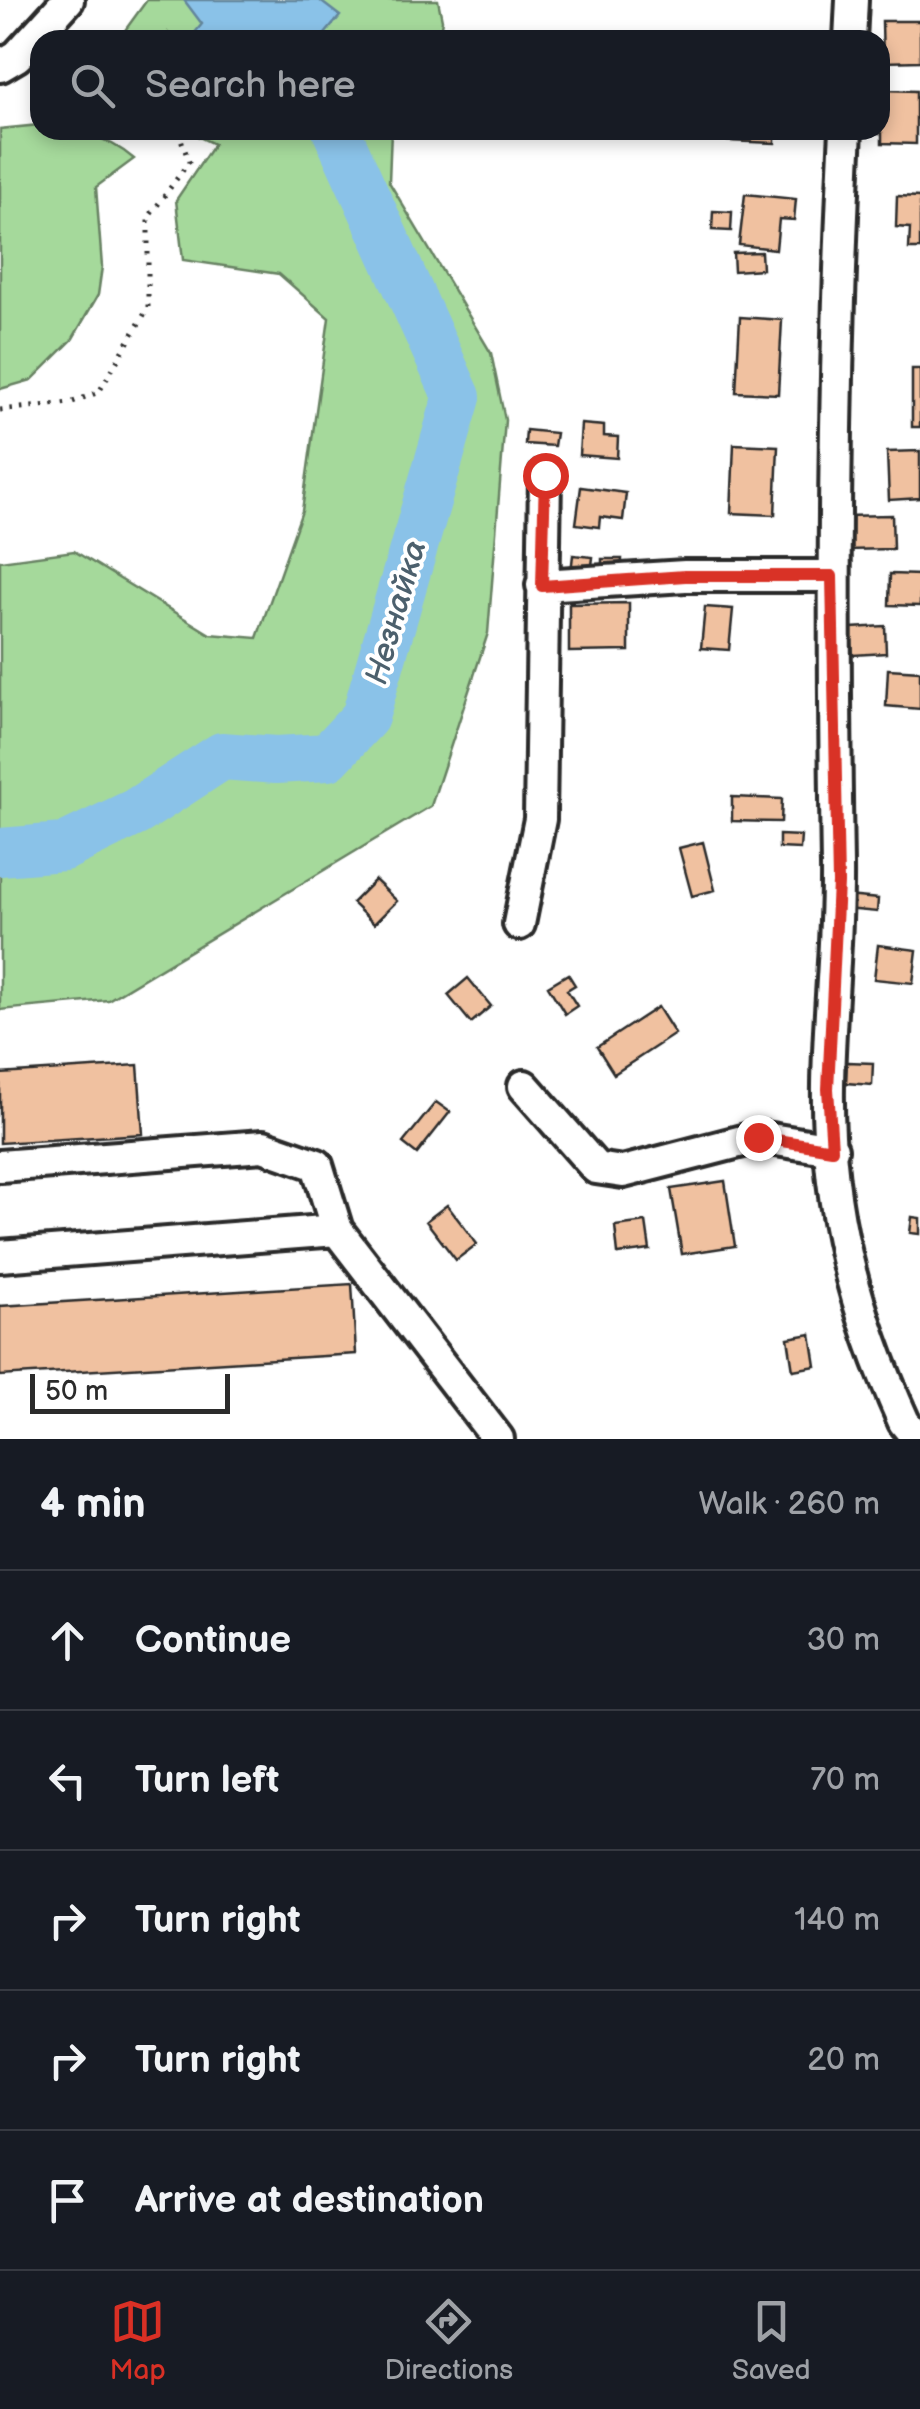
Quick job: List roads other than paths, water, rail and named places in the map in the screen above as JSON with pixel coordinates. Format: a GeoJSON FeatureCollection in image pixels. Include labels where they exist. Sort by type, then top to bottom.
{"type":"FeatureCollection","features":[{"type":"Feature","properties":{"kind":"street"},"geometry":{"type":"LineString","coordinates":[[41,30],[68,0]]}},
{"type":"Feature","properties":{"kind":"street"},"geometry":{"type":"LineString","coordinates":[[852,30],[856,2]]}},
{"type":"Feature","properties":{"kind":"street"},"geometry":{"type":"LineString","coordinates":[[0,66],[30,42]]}},
{"type":"Feature","properties":{"kind":"street"},"geometry":{"type":"LineString","coordinates":[[846,140],[832,576],[838,883],[828,1089],[840,1240],[853,1297],[897,1408],[918,1439]]}},
{"type":"Feature","properties":{"kind":"street"},"geometry":{"type":"LineString","coordinates":[[519,924],[540,820],[545,475]]}},
{"type":"Feature","properties":{"kind":"street"},"geometry":{"type":"LineString","coordinates":[[542,586],[685,576],[832,576]]}},
{"type":"Feature","properties":{"kind":"street"},"geometry":{"type":"LineString","coordinates":[[524,1086],[596,1168],[623,1172],[758,1137],[832,1149]]}},
{"type":"Feature","properties":{"kind":"street"},"geometry":{"type":"LineString","coordinates":[[0,1166],[263,1146],[317,1166],[337,1230],[498,1439]]}},
{"type":"Feature","properties":{"kind":"street"},"geometry":{"type":"LineString","coordinates":[[0,1256],[337,1230]]}},
{"type":"Feature","properties":{"kind":"water"},"geometry":{"type":"Polygon","coordinates":[[[184,0],[319,0],[340,16],[328,30],[197,30],[202,24],[184,0]]]}},
{"type":"Feature","properties":{"kind":"waterway","name":"Незнайка"},"geometry":{"type":"LineString","coordinates":[[0,852],[64,847],[136,812],[222,756],[276,760],[328,757],[365,717],[457,397],[341,140]]}}]}
